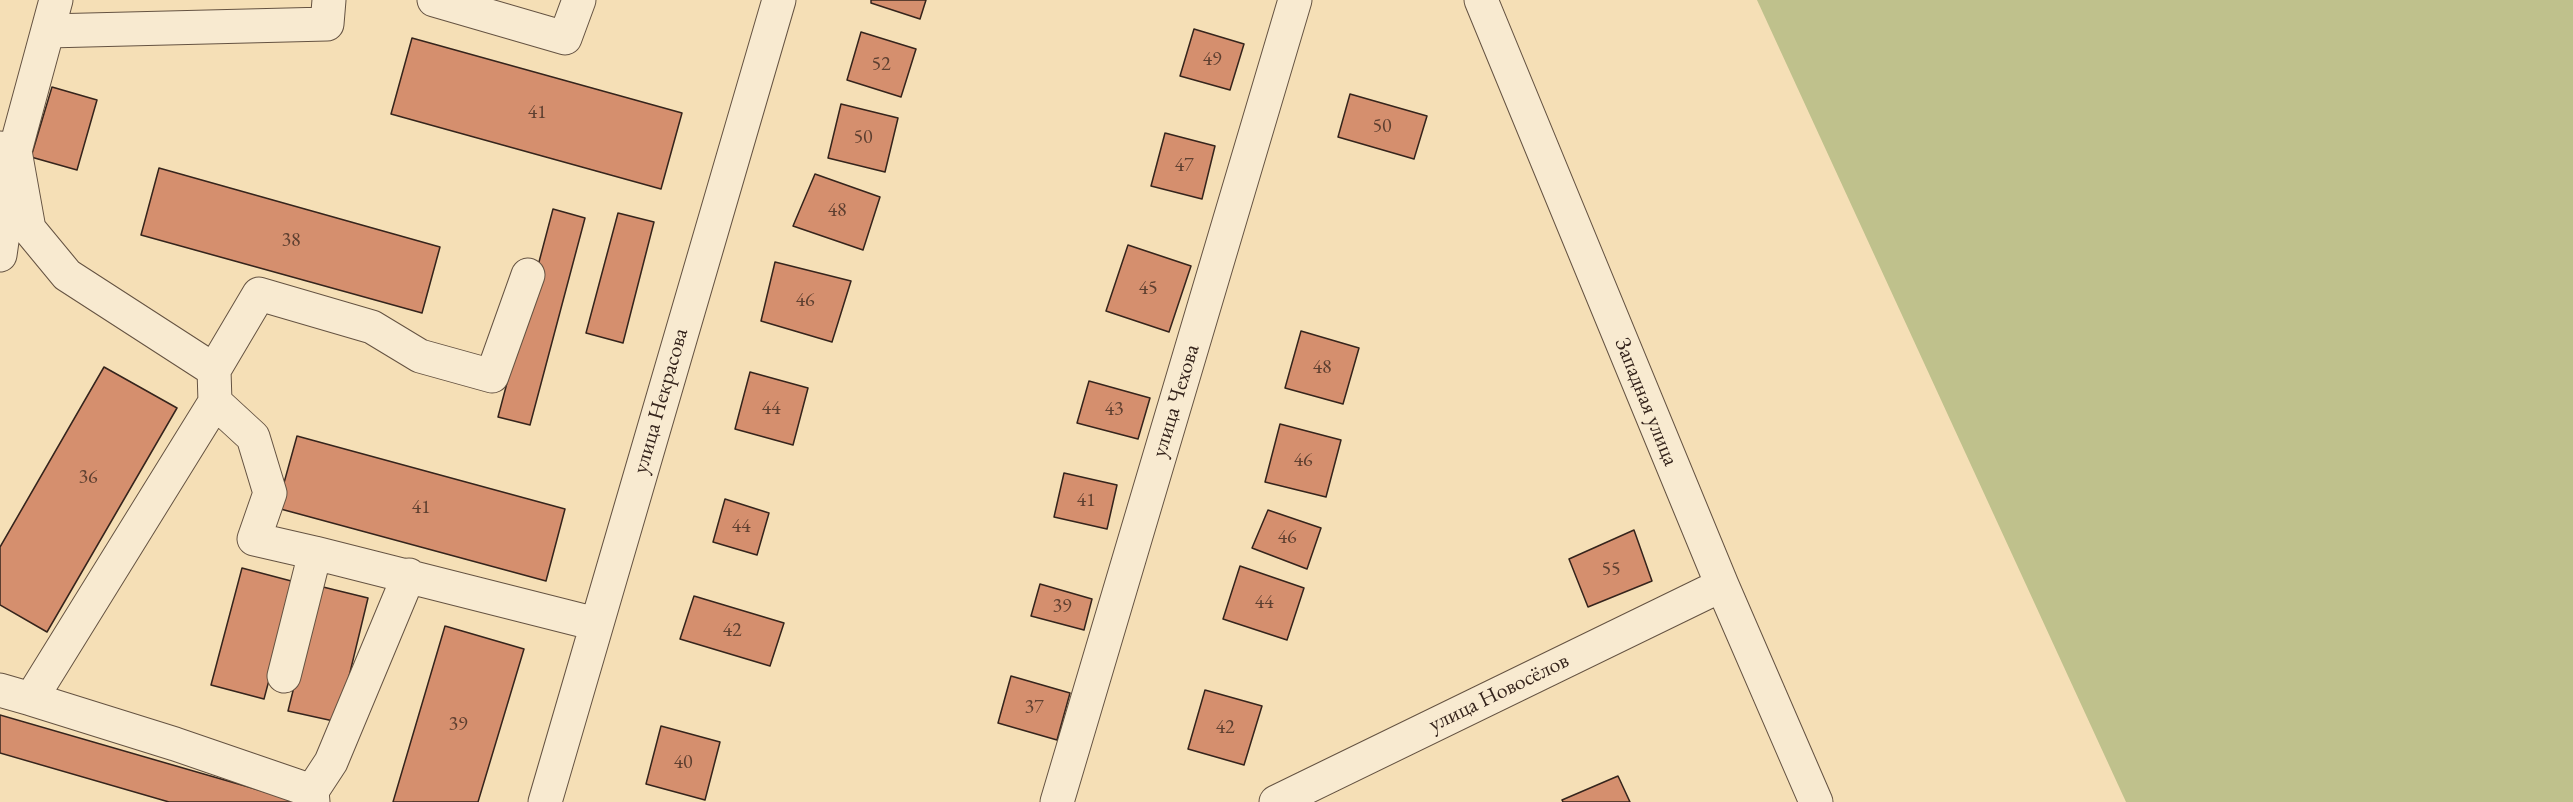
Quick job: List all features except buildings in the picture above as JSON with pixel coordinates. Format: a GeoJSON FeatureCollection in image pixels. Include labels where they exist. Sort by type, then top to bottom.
{"type":"FeatureCollection","features":[{"type":"Feature","properties":{"kind":"street"},"geometry":{"type":"LineString","coordinates":[[0,255],[7,149],[48,31],[56,0]]}},
{"type":"Feature","properties":{"kind":"street"},"geometry":{"type":"LineString","coordinates":[[48,31],[327,24],[329,0]]}},
{"type":"Feature","properties":{"kind":"street"},"geometry":{"type":"LineString","coordinates":[[434,0],[565,38],[579,0]]}},
{"type":"Feature","properties":{"kind":"street","name":"улица Некрасова"},"geometry":{"type":"LineString","coordinates":[[545,802],[779,0]]}},
{"type":"Feature","properties":{"kind":"street","name":"улица Чехова"},"geometry":{"type":"LineString","coordinates":[[1058,802],[1295,0]]}},
{"type":"Feature","properties":{"kind":"street","name":"Западная улица"},"geometry":{"type":"LineString","coordinates":[[1481,0],[1722,585],[1816,802]]}},
{"type":"Feature","properties":{"kind":"street"},"geometry":{"type":"LineString","coordinates":[[7,149],[29,229],[67,275],[214,386],[253,437],[270,493],[254,539],[409,575],[596,624]]}},
{"type":"Feature","properties":{"kind":"street"},"geometry":{"type":"LineString","coordinates":[[31,699],[214,386],[259,294],[372,327],[420,356],[492,376],[528,275]]}},
{"type":"Feature","properties":{"kind":"street"},"geometry":{"type":"LineString","coordinates":[[284,676],[315,553]]}},
{"type":"Feature","properties":{"kind":"street"},"geometry":{"type":"LineString","coordinates":[[0,690],[176,744],[313,796],[331,762],[409,575]]}},
{"type":"Feature","properties":{"kind":"street","name":"улица Новосёлов"},"geometry":{"type":"LineString","coordinates":[[1276,802],[1722,585]]}},
{"type":"Feature","properties":{"kind":"green space"},"geometry":{"type":"Polygon","coordinates":[[[1757,0],[2573,0],[2573,802],[2126,802],[1757,0]]]}}]}
